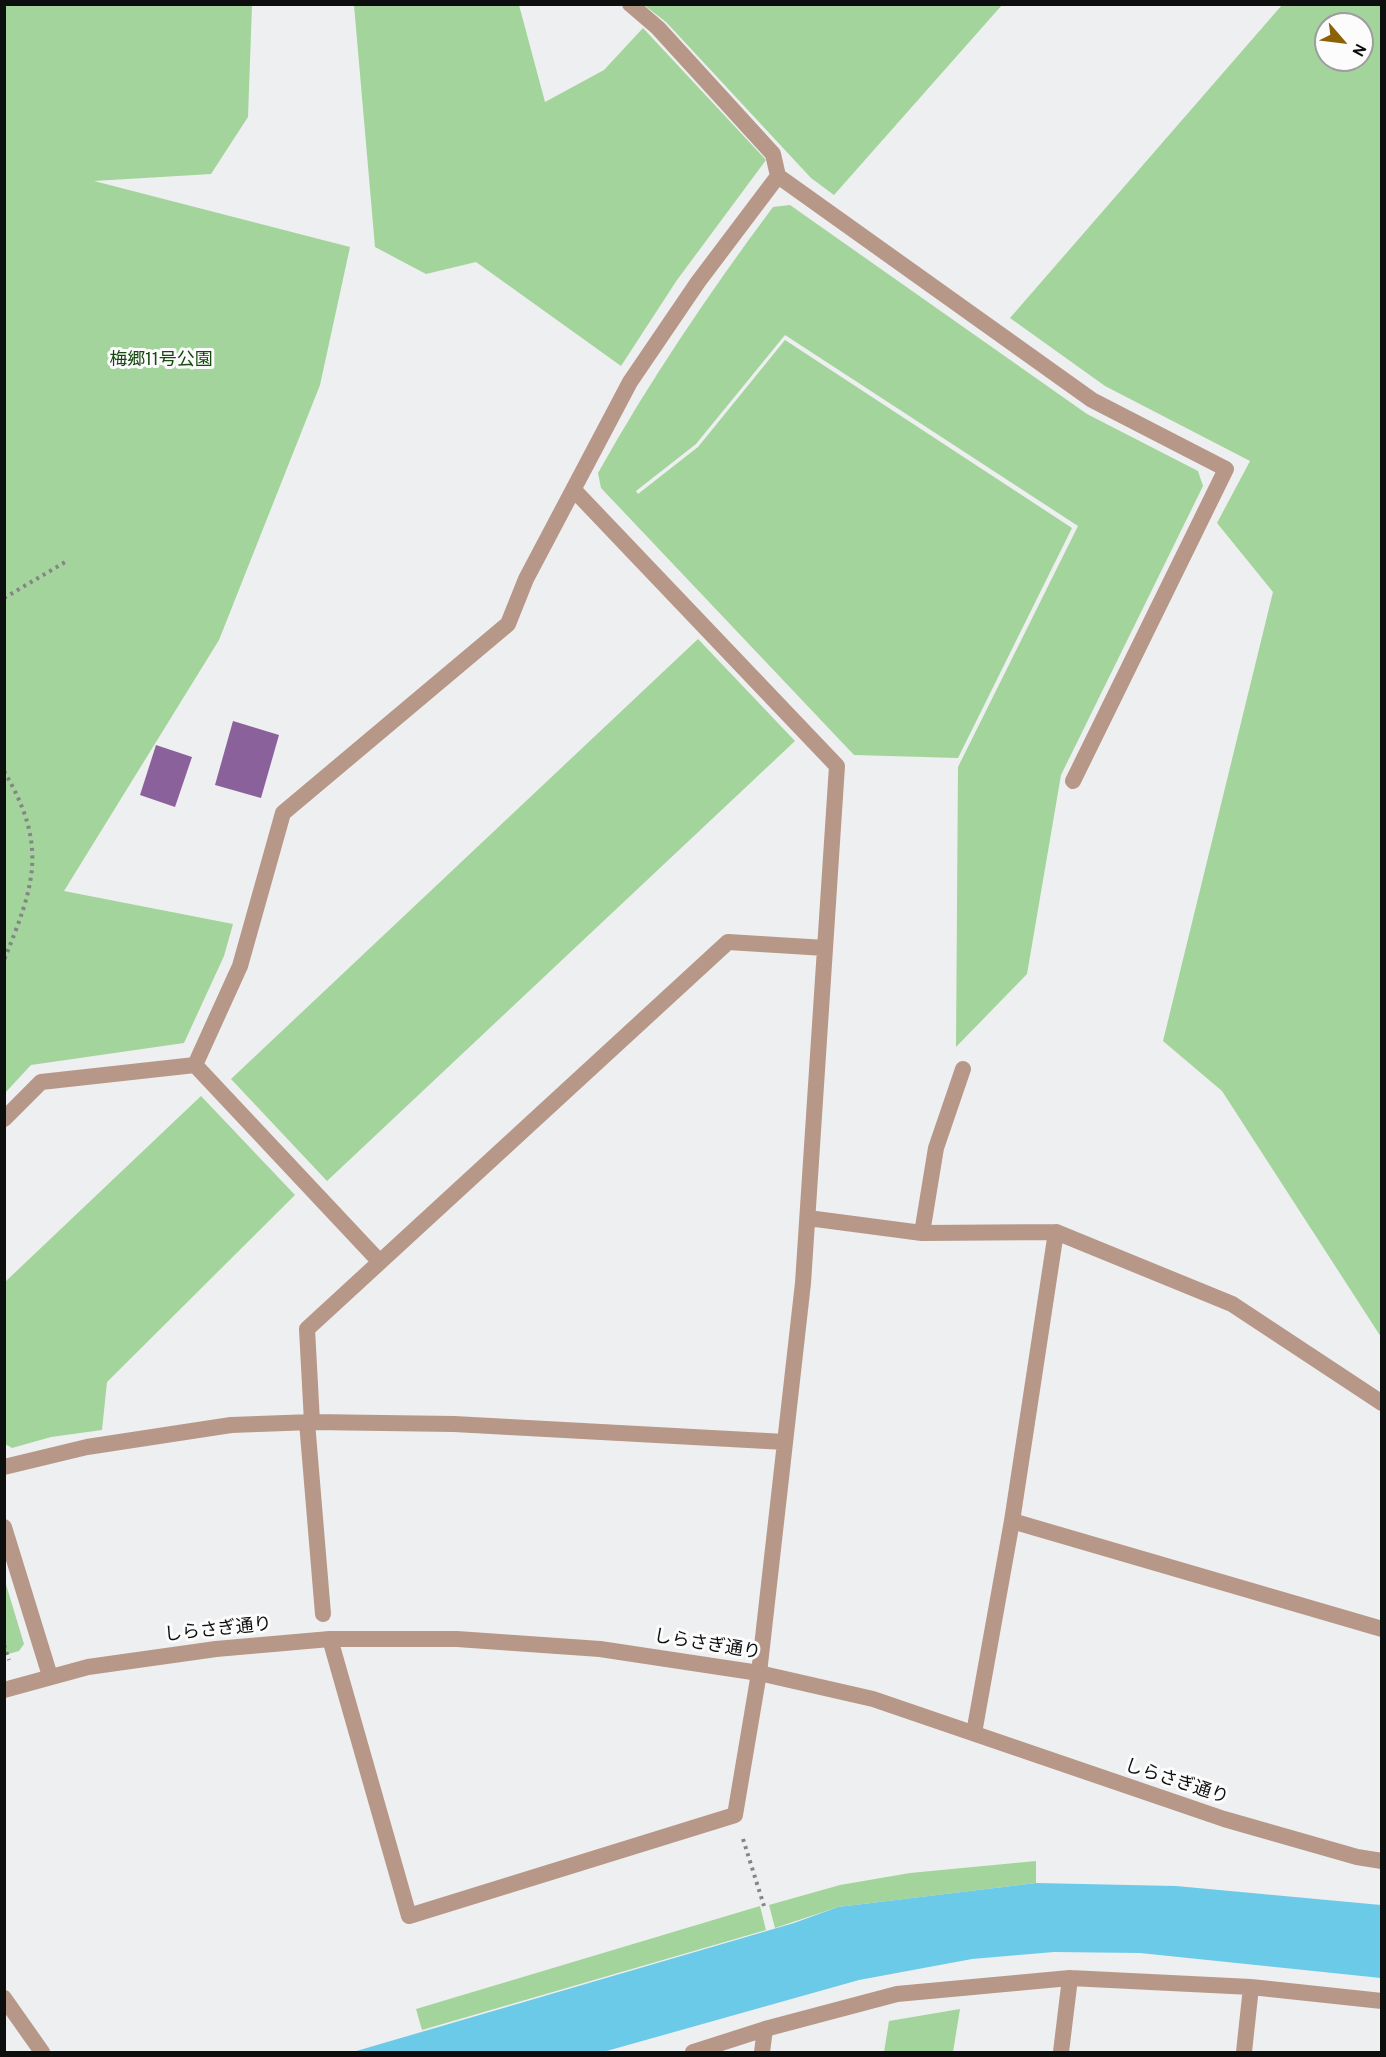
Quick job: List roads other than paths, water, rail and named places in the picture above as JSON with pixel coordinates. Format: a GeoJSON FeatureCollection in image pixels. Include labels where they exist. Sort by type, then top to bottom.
{"type":"FeatureCollection","features":[{"type":"Feature","properties":{"kind":"street"},"geometry":{"type":"LineString","coordinates":[[630,4],[658,28],[773,154],[778,176],[1092,400],[1226,469],[1073,781]]}},
{"type":"Feature","properties":{"kind":"street"},"geometry":{"type":"LineString","coordinates":[[195,1065],[240,966],[283,813],[508,624],[526,579],[630,382],[698,282],[778,176]]}},
{"type":"Feature","properties":{"kind":"street"},"geometry":{"type":"LineString","coordinates":[[330,1640],[409,1916],[735,1815],[759,1673],[786,1442],[808,1218],[837,766],[574,490]]}},
{"type":"Feature","properties":{"kind":"street"},"geometry":{"type":"LineString","coordinates":[[323,1614],[309,1422],[307,1329],[728,942],[825,948]]}},
{"type":"Feature","properties":{"kind":"street"},"geometry":{"type":"LineString","coordinates":[[4,1119],[41,1082],[195,1065]]}},
{"type":"Feature","properties":{"kind":"street"},"geometry":{"type":"LineString","coordinates":[[195,1065],[379,1261]]}},
{"type":"Feature","properties":{"kind":"street"},"geometry":{"type":"LineString","coordinates":[[922,1233],[936,1148],[963,1069]]}},
{"type":"Feature","properties":{"kind":"street"},"geometry":{"type":"LineString","coordinates":[[808,1218],[922,1233],[1056,1232],[1232,1304],[1382,1403]]}},
{"type":"Feature","properties":{"kind":"street"},"geometry":{"type":"LineString","coordinates":[[974,1733],[1012,1521],[1056,1232]]}},
{"type":"Feature","properties":{"kind":"street"},"geometry":{"type":"LineString","coordinates":[[4,1467],[87,1447],[220,1426],[309,1422],[454,1424],[786,1442]]}},
{"type":"Feature","properties":{"kind":"street"},"geometry":{"type":"LineString","coordinates":[[1012,1521],[1382,1629]]}},
{"type":"Feature","properties":{"kind":"street"},"geometry":{"type":"LineString","coordinates":[[4,1527],[50,1676]]}},
{"type":"Feature","properties":{"kind":"street","name":"しらさぎ通り"},"geometry":{"type":"LineString","coordinates":[[4,1690],[88,1667],[216,1649],[330,1640],[457,1639],[600,1649],[759,1673],[873,1699],[1085,1774],[1224,1820],[1357,1857],[1382,1861]]}},
{"type":"Feature","properties":{"kind":"street"},"geometry":{"type":"LineString","coordinates":[[1061,2052],[1070,1978]]}},
{"type":"Feature","properties":{"kind":"street"},"geometry":{"type":"LineString","coordinates":[[693,2052],[765,2029],[897,1994],[1070,1978],[1251,1987],[1382,2001]]}},
{"type":"Feature","properties":{"kind":"street"},"geometry":{"type":"LineString","coordinates":[[1244,2052],[1251,1987]]}},
{"type":"Feature","properties":{"kind":"street"},"geometry":{"type":"LineString","coordinates":[[4,1998],[42,2052]]}},
{"type":"Feature","properties":{"kind":"street"},"geometry":{"type":"LineString","coordinates":[[762,2052],[765,2029]]}},
{"type":"Feature","properties":{"kind":"water"},"geometry":{"type":"Polygon","coordinates":[[[1036,1883],[1176,1886],[1381,1905],[1381,1978],[1140,1953],[1054,1952],[972,1959],[859,1980],[603,2052],[353,2052],[794,1923],[838,1907],[1036,1883]]]}},
{"type":"Feature","properties":{"kind":"park label","name":"梅郷11号公園"},"geometry":{"type":"Point","coordinates":[161,361]}}]}
